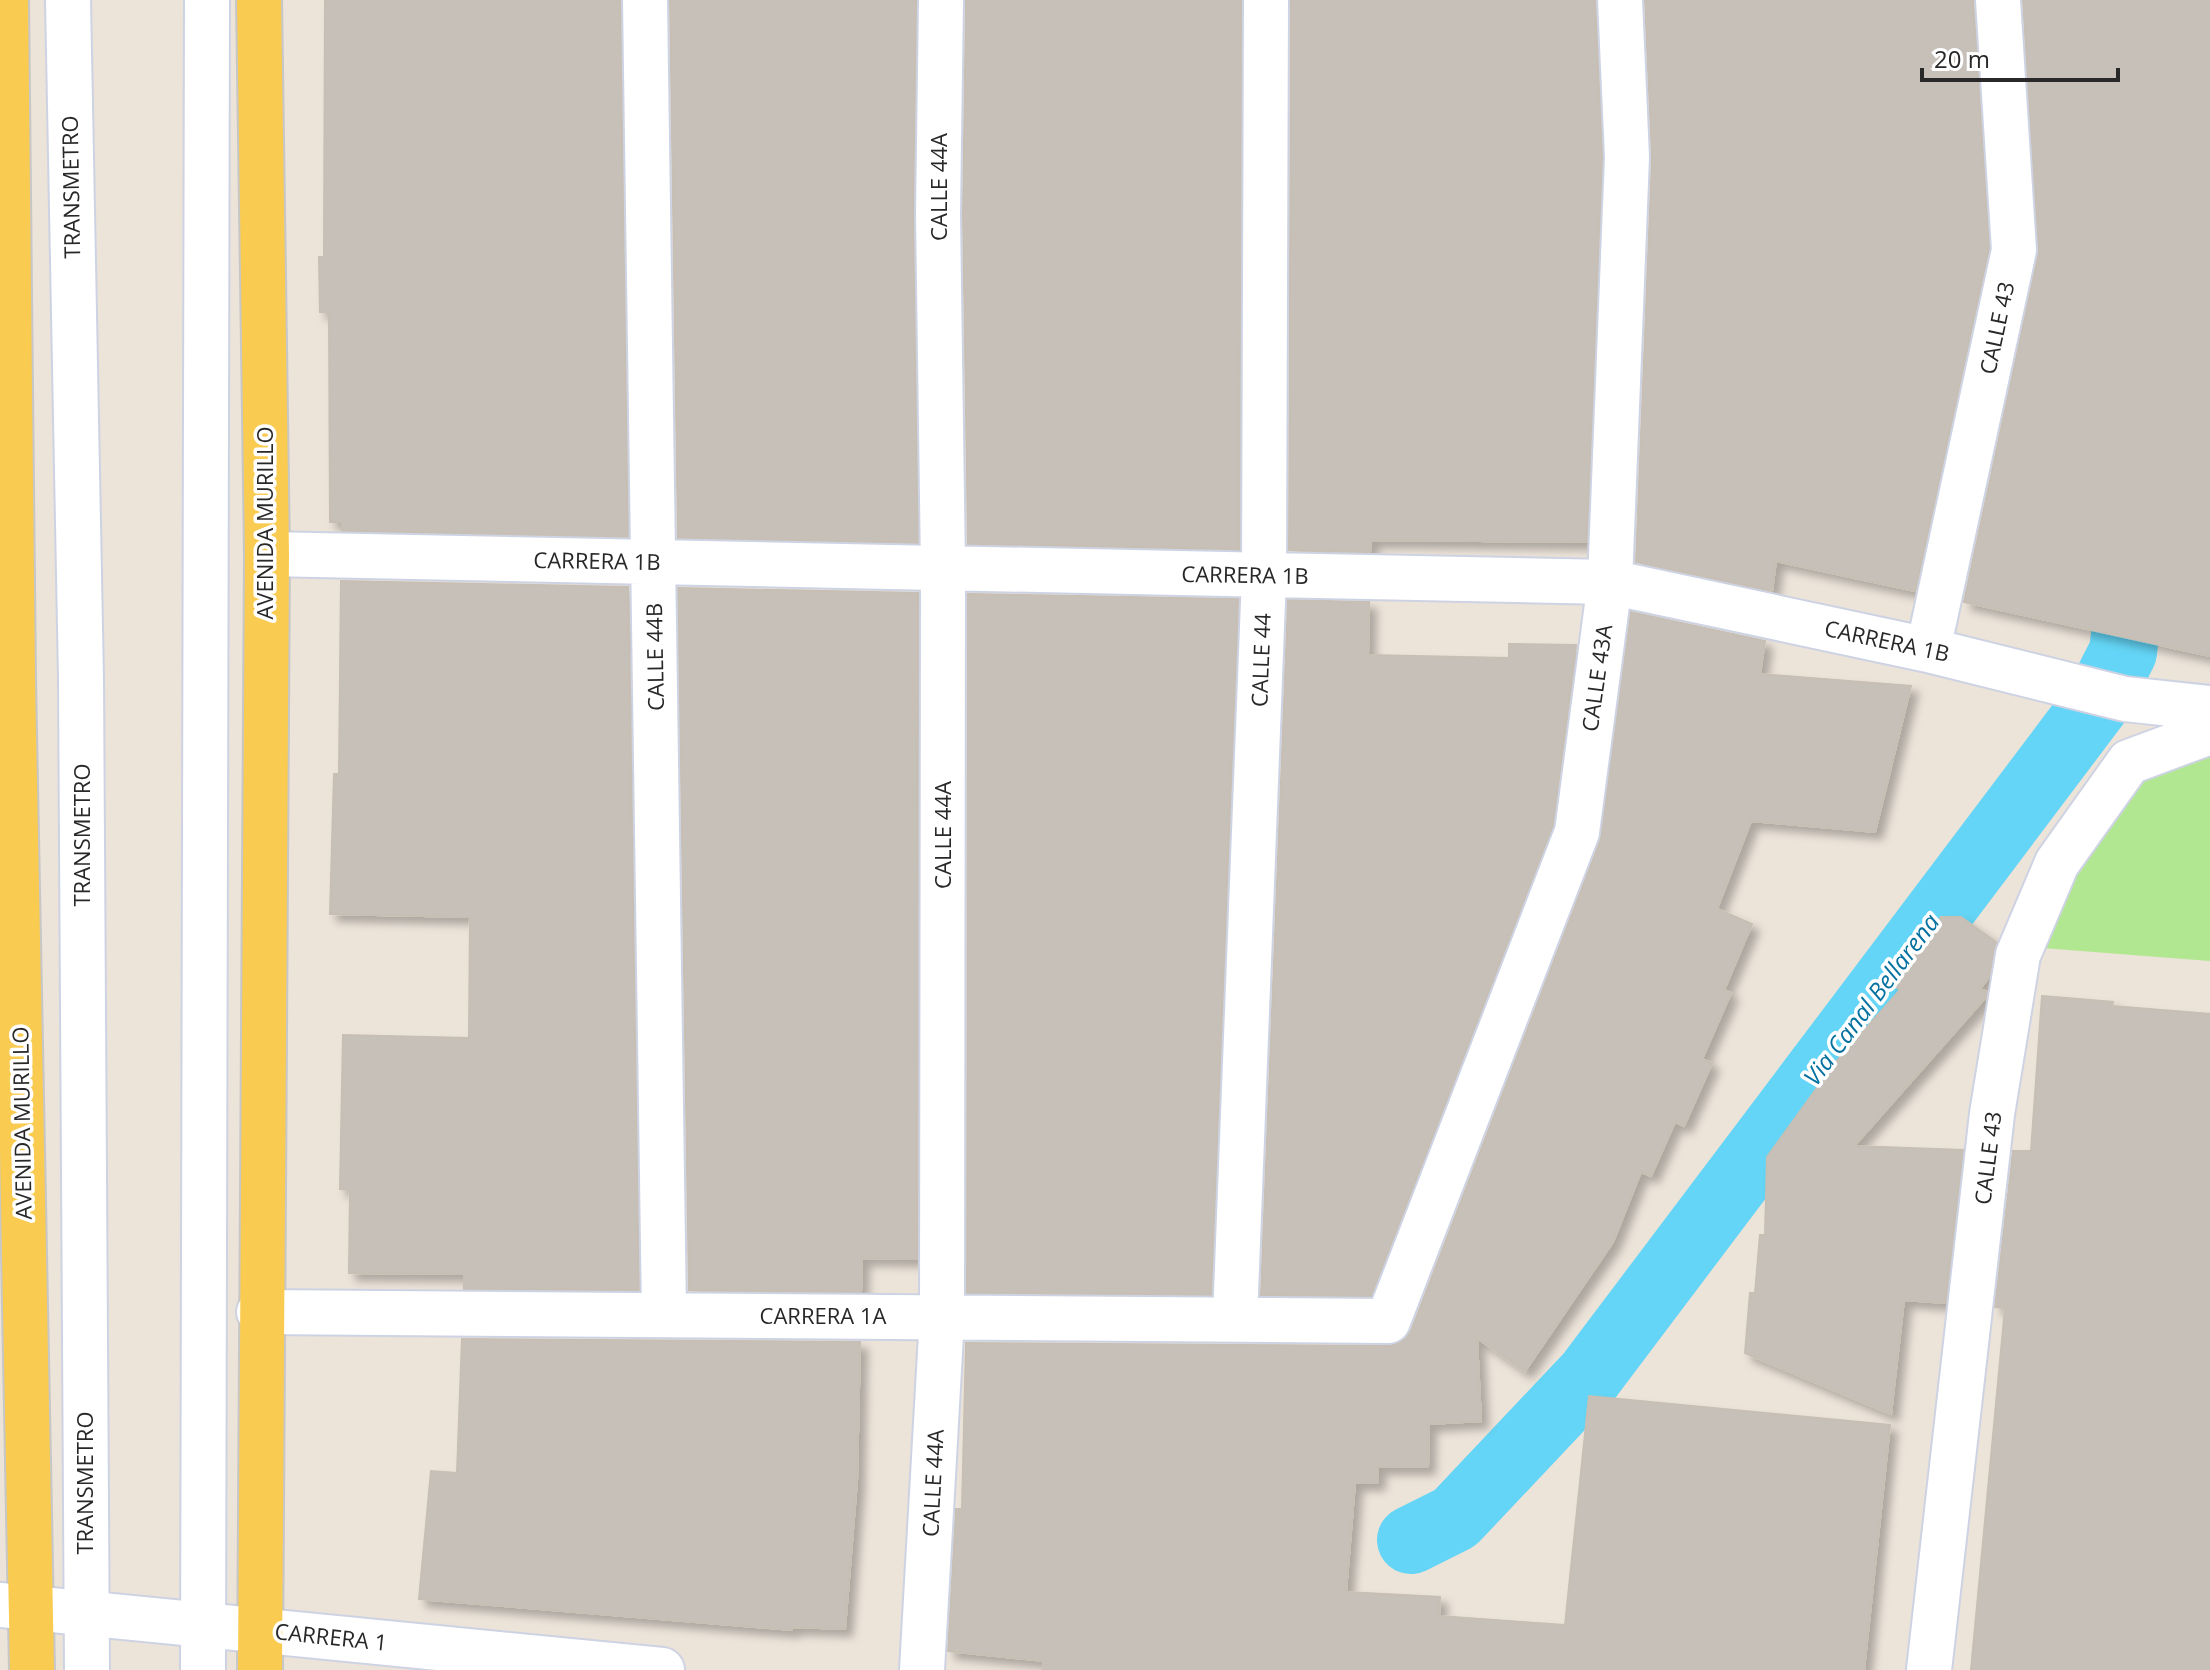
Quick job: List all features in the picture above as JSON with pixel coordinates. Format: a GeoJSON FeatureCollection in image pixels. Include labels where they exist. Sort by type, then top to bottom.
{"type":"FeatureCollection","features":[{"type":"Feature","properties":{"kind":"main road","name":"AVENIDA MURILLO"},"geometry":{"type":"LineString","coordinates":[[6,0],[13,680],[16,1608],[32,1670]]}},
{"type":"Feature","properties":{"kind":"main road","name":"AVENIDA MURILLO"},"geometry":{"type":"LineString","coordinates":[[259,0],[267,554],[259,1312],[259,1650]]}},
{"type":"Feature","properties":{"kind":"street","name":"TRANSMETRO"},"geometry":{"type":"LineString","coordinates":[[68,0],[81,695],[87,1670]]}},
{"type":"Feature","properties":{"kind":"street"},"geometry":{"type":"LineString","coordinates":[[203,1670],[207,0]]}},
{"type":"Feature","properties":{"kind":"street","name":"CALLE 44B"},"geometry":{"type":"LineString","coordinates":[[645,0],[664,1314]]}},
{"type":"Feature","properties":{"kind":"street","name":"CALLE 44A"},"geometry":{"type":"LineString","coordinates":[[922,1670],[942,1317],[943,568],[938,214],[941,0]]}},
{"type":"Feature","properties":{"kind":"street","name":"CALLE 44"},"geometry":{"type":"LineString","coordinates":[[1235,1319],[1264,576],[1266,0]]}},
{"type":"Feature","properties":{"kind":"street","name":"CALLE 43A"},"geometry":{"type":"LineString","coordinates":[[1388,1321],[1577,832],[1610,582],[1627,157],[1620,0]]}},
{"type":"Feature","properties":{"kind":"street","name":"CALLE 43"},"geometry":{"type":"LineString","coordinates":[[1928,650],[2014,250],[1998,0]]}},
{"type":"Feature","properties":{"kind":"street","name":"CARRERA 1B"},"geometry":{"type":"LineString","coordinates":[[267,554],[1610,582],[2066,681],[2125,699],[2210,708]]}},
{"type":"Feature","properties":{"kind":"street","name":"CALLE 43"},"geometry":{"type":"LineString","coordinates":[[1929,1670],[1992,1114],[2018,955],[2057,863],[2129,762],[2210,732]]}},
{"type":"Feature","properties":{"kind":"street","name":"CARRERA 1A"},"geometry":{"type":"LineString","coordinates":[[259,1312],[1388,1321]]}},
{"type":"Feature","properties":{"kind":"street","name":"CARRERA 1"},"geometry":{"type":"LineString","coordinates":[[16,1608],[203,1624],[259,1650],[662,1670]]}},
{"type":"Feature","properties":{"kind":"green space"},"geometry":{"type":"Polygon","coordinates":[[[2210,749],[2210,961],[2042,948],[2076,868],[2137,777],[2210,749]]]}},
{"type":"Feature","properties":{"kind":"building"},"geometry":{"type":"Polygon","coordinates":[[[325,0],[620,0],[628,537],[342,531],[342,522],[330,522],[329,312],[320,312],[319,257],[324,257],[325,0]]]}},
{"type":"Feature","properties":{"kind":"building"},"geometry":{"type":"Polygon","coordinates":[[[670,0],[916,0],[913,214],[918,543],[678,538],[670,0]]]}},
{"type":"Feature","properties":{"kind":"building"},"geometry":{"type":"Polygon","coordinates":[[[966,0],[1241,0],[1239,549],[968,544],[963,214],[966,0]]]}},
{"type":"Feature","properties":{"kind":"building"},"geometry":{"type":"Polygon","coordinates":[[[1291,0],[1595,0],[1602,157],[1587,542],[1371,540],[1370,552],[1289,550],[1291,0]]]}},
{"type":"Feature","properties":{"kind":"building"},"geometry":{"type":"Polygon","coordinates":[[[1645,0],[1973,0],[1989,248],[1915,591],[1776,561],[1772,591],[1636,562],[1652,158],[1645,0]]]}},
{"type":"Feature","properties":{"kind":"building"},"geometry":{"type":"Polygon","coordinates":[[[2023,0],[2210,0],[2210,656],[1964,602],[2038,255],[2023,0]]]}},
{"type":"Feature","properties":{"kind":"building"},"geometry":{"type":"Polygon","coordinates":[[[341,581],[628,587],[639,1290],[464,1289],[464,1274],[349,1273],[350,1190],[340,1189],[343,1035],[469,1038],[470,917],[330,914],[334,774],[339,774],[341,581]]]}},
{"type":"Feature","properties":{"kind":"building"},"geometry":{"type":"Polygon","coordinates":[[[678,588],[918,593],[917,1259],[862,1258],[861,1292],[689,1290],[678,588]]]}},
{"type":"Feature","properties":{"kind":"building"},"geometry":{"type":"Polygon","coordinates":[[[968,594],[1238,599],[1211,1295],[967,1293],[968,594]]]}},
{"type":"Feature","properties":{"kind":"building"},"geometry":{"type":"Polygon","coordinates":[[[1288,600],[1369,602],[1368,655],[1509,658],[1509,644],[1576,645],[1553,826],[1371,1296],[1261,1295],[1288,600]]]}},
{"type":"Feature","properties":{"kind":"building"},"geometry":{"type":"Polygon","coordinates":[[[1631,612],[1765,641],[1760,674],[1911,686],[1875,832],[1751,821],[1717,909],[1752,924],[1724,990],[1731,993],[1702,1059],[1712,1063],[1684,1126],[1675,1122],[1651,1176],[1641,1172],[1613,1242],[1525,1371],[1477,1338],[1481,1421],[1429,1424],[1428,1467],[1378,1467],[1378,1483],[1355,1483],[1346,1592],[1440,1597],[1439,1616],[1565,1625],[1589,1396],[1890,1425],[1864,1670],[1043,1670],[1044,1661],[948,1651],[956,1509],[962,1509],[966,1343],[1388,1346],[1401,1342],[1411,1331],[1600,841],[1631,612]]]}},
{"type":"Feature","properties":{"kind":"building"},"geometry":{"type":"Polygon","coordinates":[[[1941,917],[1961,917],[1996,942],[1989,977],[1979,990],[1987,991],[1986,997],[1854,1146],[1963,1150],[1945,1303],[1904,1300],[1891,1414],[1745,1353],[1750,1293],[1755,1293],[1760,1235],[1765,1235],[1767,1157],[1835,1063],[1900,990],[1892,984],[1941,917]]]}},
{"type":"Feature","properties":{"kind":"building"},"geometry":{"type":"Polygon","coordinates":[[[2042,996],[2113,1002],[2112,1006],[2210,1014],[2210,1670],[1971,1670],[2005,1308],[1995,1307],[2013,1151],[2031,1151],[2042,996]]]}},
{"type":"Feature","properties":{"kind":"building"},"geometry":{"type":"Polygon","coordinates":[[[462,1339],[860,1342],[857,1481],[845,1629],[792,1627],[792,1630],[419,1599],[431,1471],[457,1473],[462,1339]]]}},
{"type":"Feature","properties":{"kind":"waterway","name":"Via Canal Bellarena"},"geometry":{"type":"LineString","coordinates":[[1411,1540],[1455,1518],[1590,1375],[2098,701],[2123,652],[2139,515],[2150,465],[2178,416],[2210,393]]}}]}
